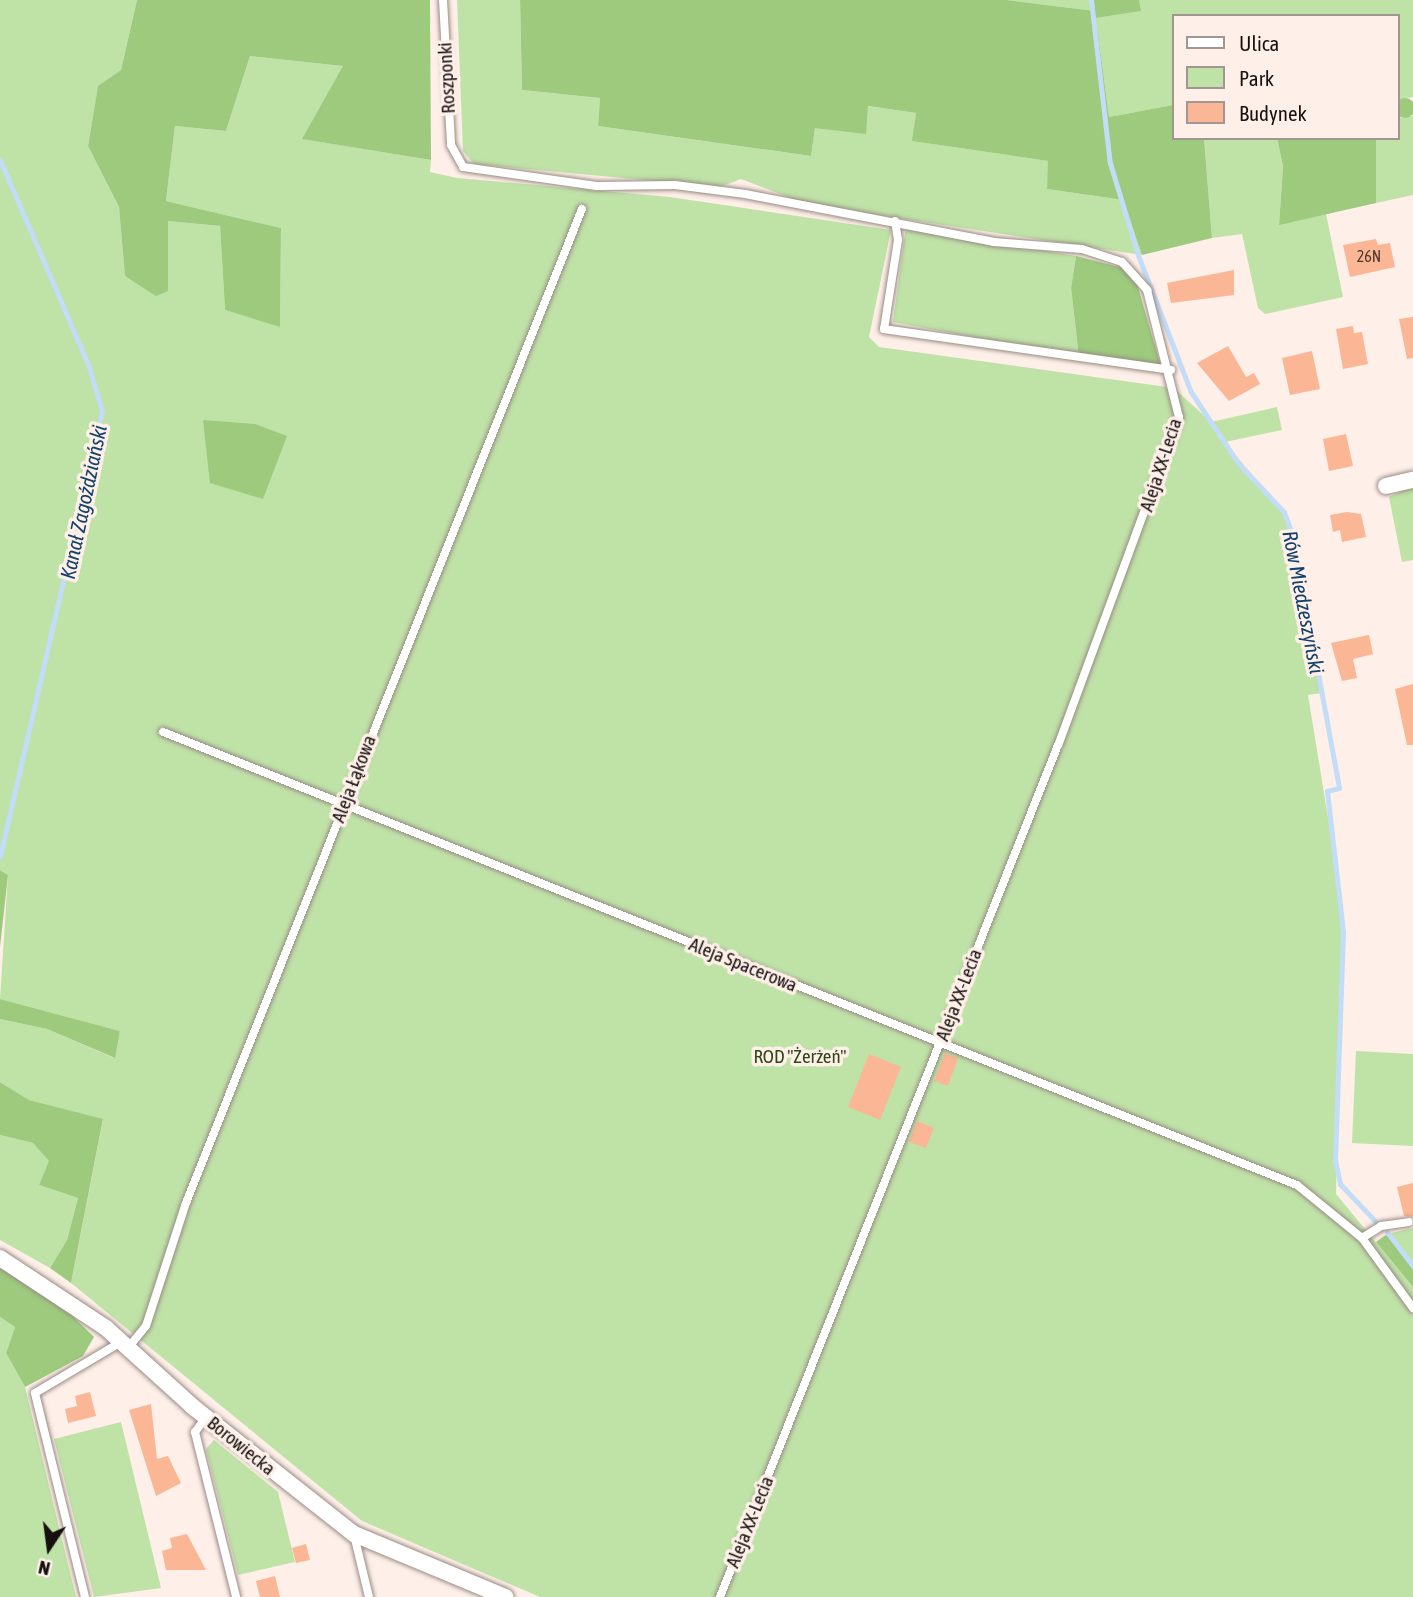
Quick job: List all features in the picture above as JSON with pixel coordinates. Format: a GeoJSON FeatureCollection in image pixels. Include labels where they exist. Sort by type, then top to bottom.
{"type":"FeatureCollection","features":[{"type":"Feature","properties":{"kind":"street"},"geometry":{"type":"LineString","coordinates":[[1386,486],[1413,481]]}},
{"type":"Feature","properties":{"kind":"street","name":"Borowiecka"},"geometry":{"type":"LineString","coordinates":[[0,1258],[125,1345],[206,1417],[354,1534],[505,1597]]}},
{"type":"Feature","properties":{"kind":"lane","name":"Roszponki"},"geometry":{"type":"LineString","coordinates":[[443,0],[454,155]]}},
{"type":"Feature","properties":{"kind":"lane","name":"Aleja XX-Lecia"},"geometry":{"type":"LineString","coordinates":[[454,155],[463,167],[491,174],[597,186],[675,185],[895,221],[994,242],[1082,249],[1122,262],[1147,290],[1171,370],[1179,417],[1149,508],[720,1597]]}},
{"type":"Feature","properties":{"kind":"lane","name":"Aleja Łąkowa"},"geometry":{"type":"LineString","coordinates":[[125,1345],[146,1326],[186,1203],[582,209]]}},
{"type":"Feature","properties":{"kind":"lane"},"geometry":{"type":"LineString","coordinates":[[895,221],[898,240],[884,329],[1171,370]]}},
{"type":"Feature","properties":{"kind":"lane","name":"Aleja Spacerowa"},"geometry":{"type":"LineString","coordinates":[[163,732],[939,1046],[1297,1185],[1362,1238],[1413,1308]]}},
{"type":"Feature","properties":{"kind":"lane"},"geometry":{"type":"LineString","coordinates":[[1362,1238],[1381,1226],[1409,1222]]}},
{"type":"Feature","properties":{"kind":"lane"},"geometry":{"type":"LineString","coordinates":[[85,1597],[35,1392],[125,1345]]}},
{"type":"Feature","properties":{"kind":"lane"},"geometry":{"type":"LineString","coordinates":[[206,1417],[195,1432],[236,1597]]}},
{"type":"Feature","properties":{"kind":"lane"},"geometry":{"type":"LineString","coordinates":[[354,1534],[369,1597]]}},
{"type":"Feature","properties":{"kind":"green space","name":"ROD \"Żerżeń\""},"geometry":{"type":"Polygon","coordinates":[[[0,0],[137,0],[121,70],[98,87],[88,146],[119,207],[125,276],[168,291],[168,221],[220,226],[225,310],[280,326],[281,228],[166,201],[175,126],[226,131],[250,56],[344,66],[303,139],[431,160],[430,172],[457,178],[670,197],[891,230],[869,337],[879,347],[1174,388],[1211,422],[1277,407],[1282,430],[1225,442],[1288,519],[1322,693],[1308,695],[1342,904],[1336,1194],[1413,1287],[1413,1597],[540,1597],[362,1521],[71,1283],[103,1120],[29,1100],[0,1082],[0,1019],[47,1029],[114,1058],[120,1031],[0,999],[8,875],[0,870],[0,0]]]}},
{"type":"Feature","properties":{"kind":"green space"},"geometry":{"type":"Polygon","coordinates":[[[137,0],[430,0],[431,160],[302,139],[343,66],[250,56],[226,131],[175,126],[166,201],[281,228],[280,327],[225,310],[220,226],[168,221],[168,291],[156,296],[125,276],[119,207],[88,146],[98,86],[121,70],[137,0]]]}},
{"type":"Feature","properties":{"kind":"green space"},"geometry":{"type":"Polygon","coordinates":[[[457,0],[520,0],[522,90],[600,98],[598,126],[811,156],[815,128],[867,106],[916,113],[913,141],[1049,161],[1047,189],[1123,200],[1142,255],[806,204],[741,179],[720,187],[474,164],[463,151],[457,0]]]}},
{"type":"Feature","properties":{"kind":"green space"},"geometry":{"type":"Polygon","coordinates":[[[520,0],[1007,0],[1095,11],[1093,0],[1139,0],[1141,11],[1096,18],[1109,117],[1172,105],[1172,140],[1204,140],[1212,238],[1142,255],[1123,200],[1047,189],[1048,161],[912,141],[916,113],[868,106],[866,134],[815,128],[811,156],[598,126],[600,98],[522,90],[520,0]]]}},
{"type":"Feature","properties":{"kind":"green space"},"geometry":{"type":"Polygon","coordinates":[[[1007,0],[1093,0],[1095,11],[1007,0]]]}},
{"type":"Feature","properties":{"kind":"green space"},"geometry":{"type":"Polygon","coordinates":[[[1139,0],[1413,0],[1413,97],[1399,100],[1399,14],[1172,14],[1172,105],[1109,117],[1096,18],[1140,11],[1139,0]]]}},
{"type":"Feature","properties":{"kind":"green space"},"geometry":{"type":"Polygon","coordinates":[[[1405,98],[1412,101],[1412,115],[1405,118],[1399,116],[1399,100],[1405,98]]]}},
{"type":"Feature","properties":{"kind":"green space"},"geometry":{"type":"Polygon","coordinates":[[[1413,116],[1413,195],[1376,203],[1372,148],[1375,140],[1399,140],[1399,118],[1413,116]]]}},
{"type":"Feature","properties":{"kind":"green space"},"geometry":{"type":"Polygon","coordinates":[[[1204,140],[1277,140],[1283,166],[1279,224],[1326,214],[1343,297],[1265,314],[1258,308],[1242,234],[1212,238],[1204,140]]]}},
{"type":"Feature","properties":{"kind":"green space"},"geometry":{"type":"Polygon","coordinates":[[[1277,140],[1376,140],[1376,203],[1279,225],[1283,166],[1277,140]]]}},
{"type":"Feature","properties":{"kind":"green space"},"geometry":{"type":"Polygon","coordinates":[[[906,226],[1076,256],[1071,288],[1079,357],[893,322],[906,226]]]}},
{"type":"Feature","properties":{"kind":"green space"},"geometry":{"type":"Polygon","coordinates":[[[1076,256],[1123,268],[1136,280],[1161,367],[1079,357],[1071,288],[1076,256]]]}},
{"type":"Feature","properties":{"kind":"green space"},"geometry":{"type":"Polygon","coordinates":[[[203,420],[255,424],[287,436],[263,499],[210,483],[203,420]]]}},
{"type":"Feature","properties":{"kind":"green space"},"geometry":{"type":"Polygon","coordinates":[[[1413,486],[1413,560],[1402,562],[1389,497],[1413,486]]]}},
{"type":"Feature","properties":{"kind":"green space"},"geometry":{"type":"Polygon","coordinates":[[[0,870],[8,875],[0,947],[0,870]]]}},
{"type":"Feature","properties":{"kind":"green space"},"geometry":{"type":"Polygon","coordinates":[[[0,999],[120,1031],[115,1058],[47,1029],[0,1019],[0,999]]]}},
{"type":"Feature","properties":{"kind":"green space"},"geometry":{"type":"Polygon","coordinates":[[[1356,1051],[1413,1054],[1413,1146],[1352,1143],[1356,1051]]]}},
{"type":"Feature","properties":{"kind":"green space"},"geometry":{"type":"Polygon","coordinates":[[[0,1082],[29,1100],[103,1119],[71,1283],[50,1268],[67,1240],[78,1198],[39,1185],[49,1161],[33,1143],[0,1135],[0,1082]]]}},
{"type":"Feature","properties":{"kind":"green space"},"geometry":{"type":"Polygon","coordinates":[[[0,1135],[33,1143],[50,1161],[39,1185],[78,1198],[67,1240],[50,1268],[0,1240],[0,1135]]]}},
{"type":"Feature","properties":{"kind":"green space"},"geometry":{"type":"Polygon","coordinates":[[[1413,1228],[1413,1266],[1387,1234],[1413,1228]]]}},
{"type":"Feature","properties":{"kind":"green space"},"geometry":{"type":"Polygon","coordinates":[[[1387,1234],[1413,1266],[1413,1287],[1376,1242],[1387,1234]]]}},
{"type":"Feature","properties":{"kind":"green space"},"geometry":{"type":"Polygon","coordinates":[[[0,1268],[53,1297],[94,1337],[83,1356],[25,1387],[6,1353],[15,1327],[0,1317],[0,1268]]]}},
{"type":"Feature","properties":{"kind":"green space"},"geometry":{"type":"Polygon","coordinates":[[[0,1317],[15,1327],[6,1353],[25,1387],[76,1597],[0,1597],[0,1317]]]}},
{"type":"Feature","properties":{"kind":"green space"},"geometry":{"type":"Polygon","coordinates":[[[121,1422],[161,1588],[94,1597],[54,1439],[121,1422]]]}},
{"type":"Feature","properties":{"kind":"green space"},"geometry":{"type":"Polygon","coordinates":[[[214,1440],[278,1492],[295,1562],[238,1575],[206,1449],[214,1440]]]}},
{"type":"Feature","properties":{"kind":"building"},"geometry":{"type":"Polygon","coordinates":[[[1376,239],[1378,245],[1390,243],[1395,267],[1350,277],[1343,245],[1376,239]]]}},
{"type":"Feature","properties":{"kind":"building"},"geometry":{"type":"Polygon","coordinates":[[[1234,270],[1234,295],[1171,303],[1167,283],[1234,270]]]}},
{"type":"Feature","properties":{"kind":"building"},"geometry":{"type":"Polygon","coordinates":[[[1413,317],[1413,358],[1407,359],[1399,319],[1413,317]]]}},
{"type":"Feature","properties":{"kind":"building"},"geometry":{"type":"Polygon","coordinates":[[[1353,326],[1354,333],[1362,332],[1368,364],[1343,369],[1336,329],[1353,326]]]}},
{"type":"Feature","properties":{"kind":"building"},"geometry":{"type":"Polygon","coordinates":[[[1228,346],[1246,377],[1254,373],[1260,384],[1229,401],[1197,363],[1228,346]]]}},
{"type":"Feature","properties":{"kind":"building"},"geometry":{"type":"Polygon","coordinates":[[[1312,351],[1320,389],[1290,395],[1282,358],[1312,351]]]}},
{"type":"Feature","properties":{"kind":"building"},"geometry":{"type":"Polygon","coordinates":[[[1346,434],[1353,466],[1329,471],[1323,439],[1346,434]]]}},
{"type":"Feature","properties":{"kind":"building"},"geometry":{"type":"Polygon","coordinates":[[[1347,512],[1361,514],[1366,537],[1342,542],[1340,530],[1333,532],[1330,515],[1347,512]]]}},
{"type":"Feature","properties":{"kind":"building"},"geometry":{"type":"Polygon","coordinates":[[[1369,635],[1373,654],[1353,659],[1357,678],[1342,681],[1331,643],[1369,635]]]}},
{"type":"Feature","properties":{"kind":"building"},"geometry":{"type":"Polygon","coordinates":[[[1413,684],[1413,745],[1407,745],[1395,689],[1413,684]]]}},
{"type":"Feature","properties":{"kind":"building"},"geometry":{"type":"Polygon","coordinates":[[[945,1053],[958,1058],[948,1086],[934,1081],[945,1053]]]}},
{"type":"Feature","properties":{"kind":"building"},"geometry":{"type":"Polygon","coordinates":[[[869,1054],[901,1067],[880,1120],[848,1107],[869,1054]]]}},
{"type":"Feature","properties":{"kind":"building"},"geometry":{"type":"Polygon","coordinates":[[[917,1121],[934,1128],[926,1148],[909,1142],[917,1121]]]}},
{"type":"Feature","properties":{"kind":"building"},"geometry":{"type":"Polygon","coordinates":[[[1413,1183],[1413,1217],[1404,1216],[1397,1187],[1413,1183]]]}},
{"type":"Feature","properties":{"kind":"building"},"geometry":{"type":"Polygon","coordinates":[[[90,1392],[96,1416],[68,1423],[65,1409],[77,1406],[75,1396],[90,1392]]]}},
{"type":"Feature","properties":{"kind":"building"},"geometry":{"type":"Polygon","coordinates":[[[151,1404],[157,1459],[168,1456],[181,1483],[156,1496],[129,1410],[151,1404]]]}},
{"type":"Feature","properties":{"kind":"building"},"geometry":{"type":"Polygon","coordinates":[[[187,1534],[206,1570],[166,1570],[162,1551],[172,1548],[170,1538],[187,1534]]]}},
{"type":"Feature","properties":{"kind":"building"},"geometry":{"type":"Polygon","coordinates":[[[306,1544],[310,1560],[296,1563],[292,1548],[306,1544]]]}},
{"type":"Feature","properties":{"kind":"building"},"geometry":{"type":"Polygon","coordinates":[[[275,1576],[280,1597],[260,1597],[256,1581],[275,1576]]]}},
{"type":"Feature","properties":{"kind":"waterway","name":"Rów Miedzeszyński"},"geometry":{"type":"LineString","coordinates":[[1091,0],[1110,163],[1138,255],[1191,392],[1238,463],[1284,512],[1293,537],[1339,788],[1327,791],[1343,932],[1335,1160],[1340,1184],[1378,1224]]}},
{"type":"Feature","properties":{"kind":"waterway","name":"Kanał Zagoździański"},"geometry":{"type":"LineString","coordinates":[[0,160],[88,364],[102,411],[0,856]]}},
{"type":"Feature","properties":{"kind":"waterway","name":"Rów Miedzeszyński"},"geometry":{"type":"LineString","coordinates":[[1387,1232],[1413,1266]]}}]}
